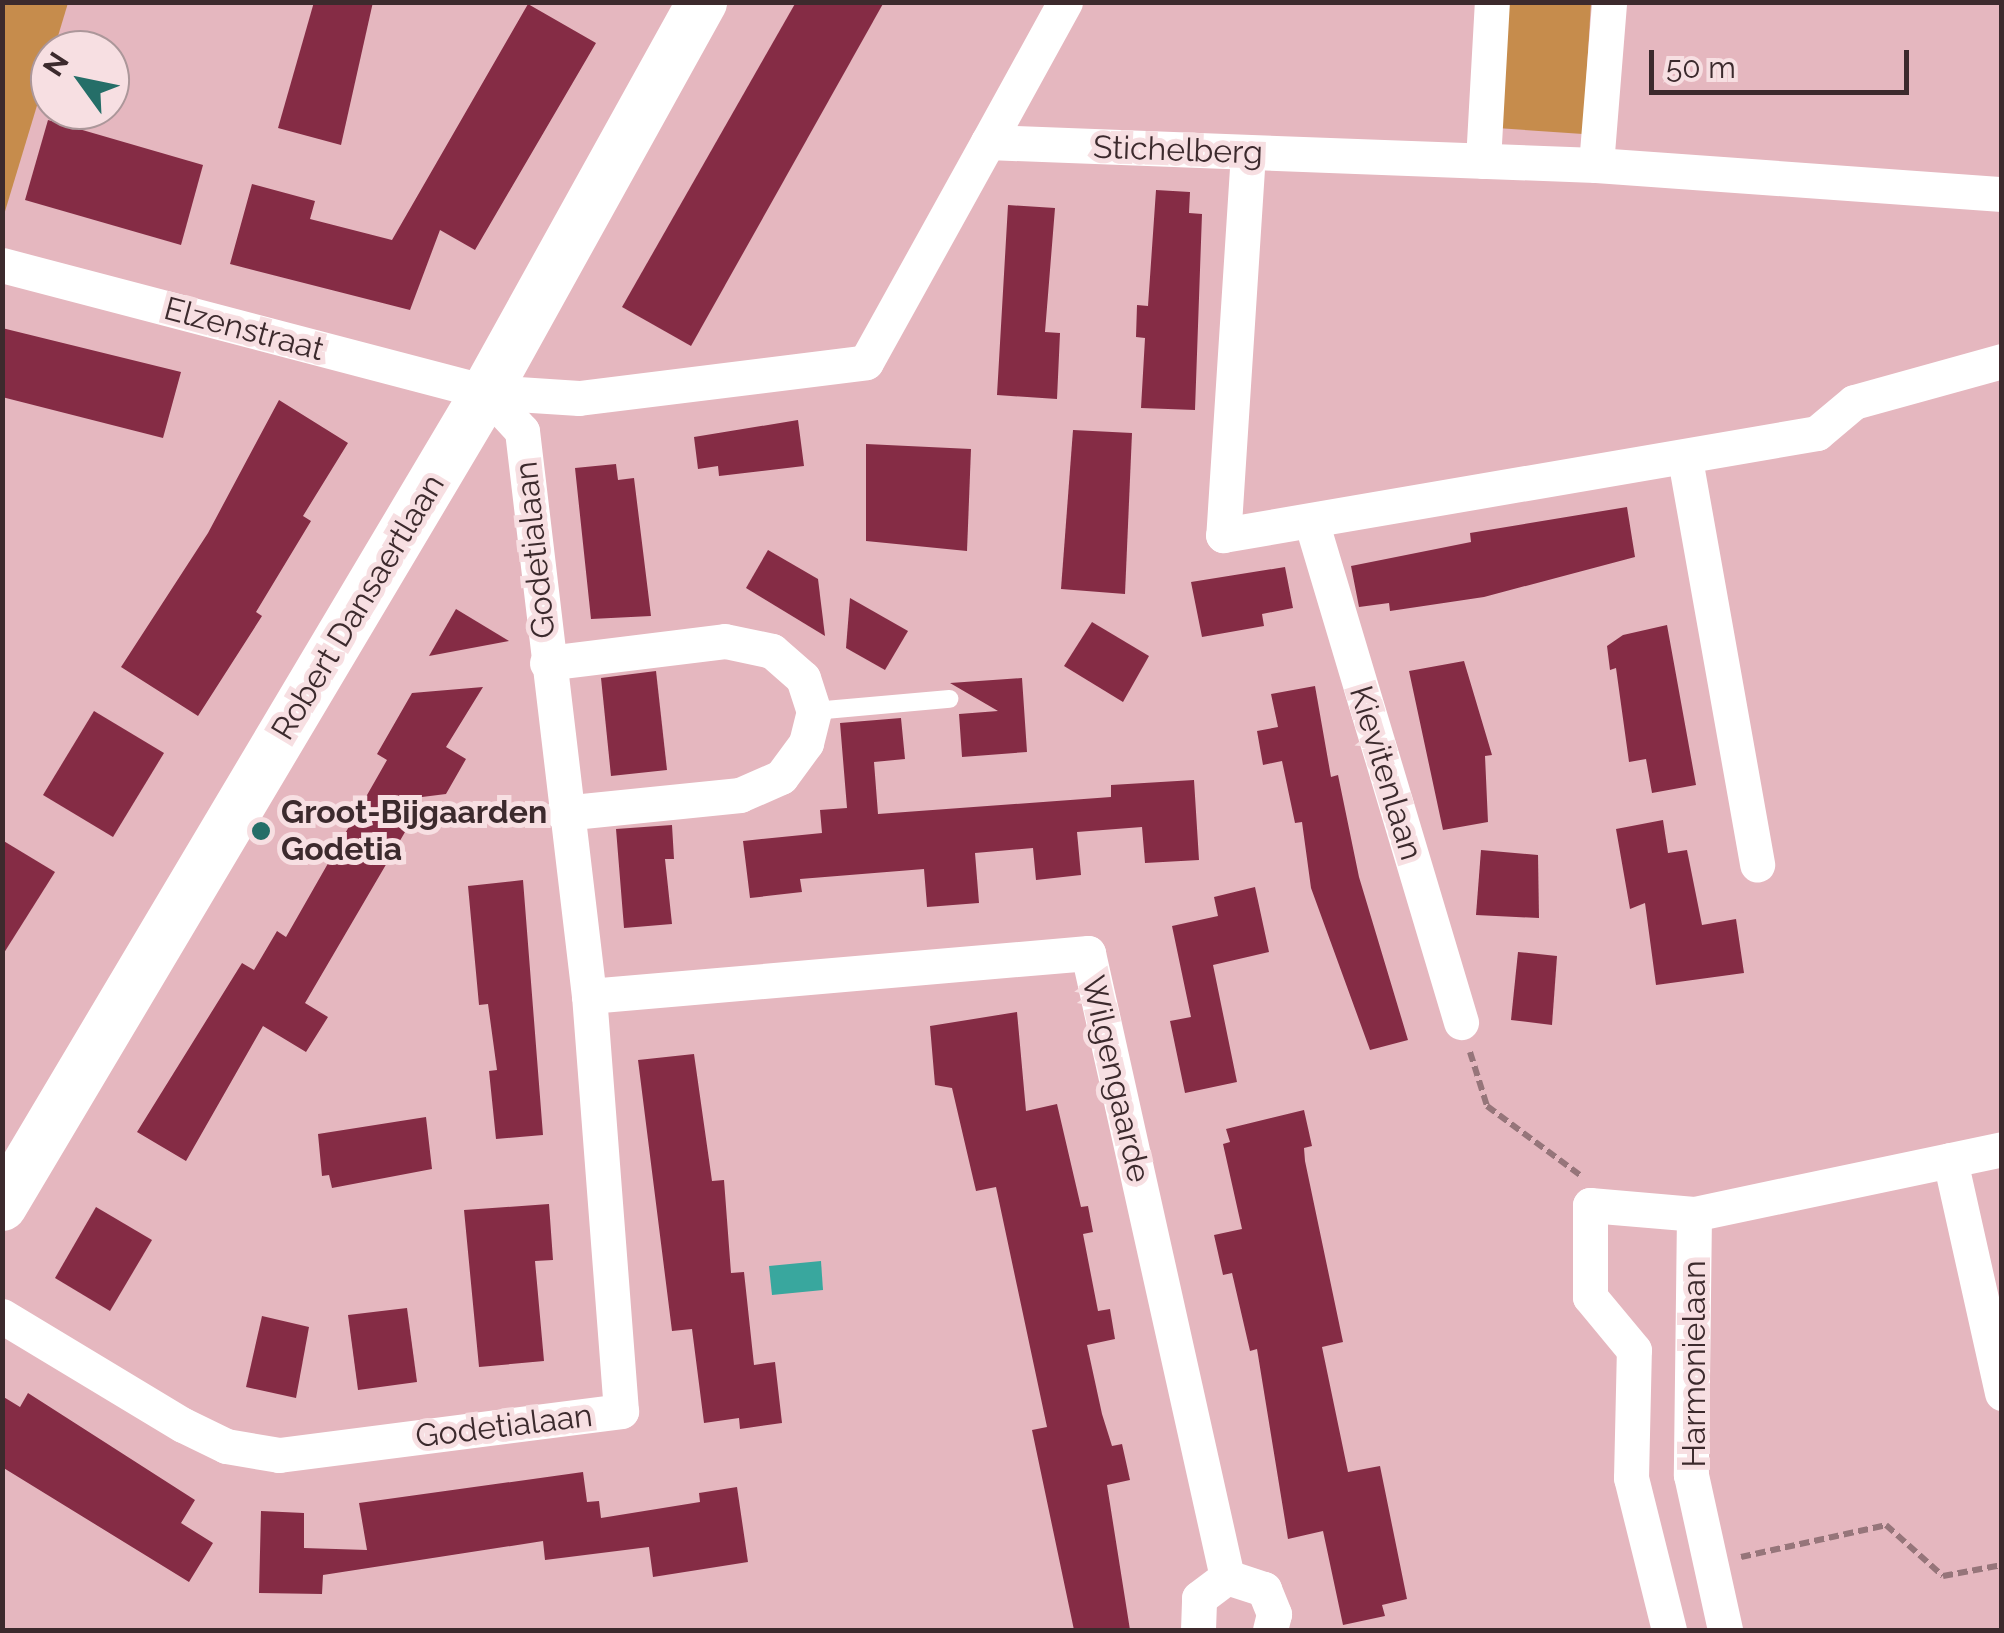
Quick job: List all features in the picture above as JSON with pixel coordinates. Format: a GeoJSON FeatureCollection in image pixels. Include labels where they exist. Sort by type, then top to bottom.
{"type":"FeatureCollection","features":[{"type":"Feature","properties":{"kind":"street","name":"Robert Dansaertlaan"},"geometry":{"type":"LineString","coordinates":[[2,1206],[486,392],[702,2]]}},
{"type":"Feature","properties":{"kind":"street"},"geometry":{"type":"LineString","coordinates":[[486,392],[579,398],[866,362],[1065,2]]}},
{"type":"Feature","properties":{"kind":"street"},"geometry":{"type":"LineString","coordinates":[[1483,161],[1492,2]]}},
{"type":"Feature","properties":{"kind":"street"},"geometry":{"type":"LineString","coordinates":[[1596,166],[1608,2]]}},
{"type":"Feature","properties":{"kind":"street","name":"Stichelberg"},"geometry":{"type":"LineString","coordinates":[[988,142],[1596,166],[2002,194]]}},
{"type":"Feature","properties":{"kind":"street"},"geometry":{"type":"LineString","coordinates":[[1248,153],[1223,536],[1686,460],[1817,433],[1854,402],[2002,361]]}},
{"type":"Feature","properties":{"kind":"street","name":"Elzenstraat"},"geometry":{"type":"LineString","coordinates":[[2,265],[486,392]]}},
{"type":"Feature","properties":{"kind":"street","name":"Godetialaan"},"geometry":{"type":"LineString","coordinates":[[2,1316],[182,1426],[226,1446],[279,1454],[621,1411],[589,996],[564,813],[522,431],[486,392]]}},
{"type":"Feature","properties":{"kind":"street"},"geometry":{"type":"LineString","coordinates":[[1686,460],[1756,865]]}},
{"type":"Feature","properties":{"kind":"street","name":"Kievitenlaan"},"geometry":{"type":"LineString","coordinates":[[1312,524],[1461,1022]]}},
{"type":"Feature","properties":{"kind":"street","name":"Godetialaan"},"geometry":{"type":"LineString","coordinates":[[547,663],[725,641],[772,651],[803,678],[814,711]]}},
{"type":"Feature","properties":{"kind":"street"},"geometry":{"type":"LineString","coordinates":[[564,813],[740,795],[782,777],[806,743],[814,711]]}},
{"type":"Feature","properties":{"kind":"street","name":"Wilgengaarde"},"geometry":{"type":"LineString","coordinates":[[589,996],[1088,953],[1227,1576]]}},
{"type":"Feature","properties":{"kind":"street","name":"Harmonielaan"},"geometry":{"type":"LineString","coordinates":[[1669,1630],[1631,1478],[1634,1350],[1590,1297],[1590,1205],[1694,1214],[2002,1148]]}},
{"type":"Feature","properties":{"kind":"street"},"geometry":{"type":"LineString","coordinates":[[1950,1160],[2002,1393]]}},
{"type":"Feature","properties":{"kind":"street","name":"Harmonielaan"},"geometry":{"type":"LineString","coordinates":[[1694,1214],[1691,1476],[1726,1630]]}},
{"type":"Feature","properties":{"kind":"street"},"geometry":{"type":"LineString","coordinates":[[1198,1630],[1199,1598],[1227,1576],[1264,1590],[1274,1614],[1270,1630]]}},
{"type":"Feature","properties":{"kind":"lane"},"geometry":{"type":"LineString","coordinates":[[814,711],[949,699]]}},
{"type":"Feature","properties":{"kind":"path"},"geometry":{"type":"LineString","coordinates":[[1461,1022],[1487,1106],[1581,1175],[1590,1205]]}},
{"type":"Feature","properties":{"kind":"path"},"geometry":{"type":"LineString","coordinates":[[1711,1564],[1886,1525],[1943,1576],[2002,1564]]}},
{"type":"Feature","properties":{"kind":"shaded area"},"geometry":{"type":"Polygon","coordinates":[[[2,3],[68,3],[60,30],[30,30],[30,129],[3,218],[2,3]]]}},
{"type":"Feature","properties":{"kind":"shaded area"},"geometry":{"type":"Polygon","coordinates":[[[1505,3],[1591,3],[1583,134],[1497,128],[1505,3]]]}},
{"type":"Feature","properties":{"kind":"water"},"geometry":{"type":"Polygon","coordinates":[[[821,1261],[823,1290],[772,1295],[769,1266],[821,1261]]]}},
{"type":"Feature","properties":{"kind":"building"},"geometry":{"type":"Polygon","coordinates":[[[314,2],[373,2],[341,145],[278,128],[314,2]]]}},
{"type":"Feature","properties":{"kind":"building"},"geometry":{"type":"Polygon","coordinates":[[[796,2],[884,2],[691,346],[622,307],[796,2]]]}},
{"type":"Feature","properties":{"kind":"building"},"geometry":{"type":"Polygon","coordinates":[[[528,4],[596,43],[475,250],[440,230],[410,310],[230,264],[252,184],[315,201],[310,219],[392,240],[528,4]]]}},
{"type":"Feature","properties":{"kind":"building"},"geometry":{"type":"Polygon","coordinates":[[[45,130],[82,130],[203,165],[181,245],[25,200],[45,130]]]}},
{"type":"Feature","properties":{"kind":"building"},"geometry":{"type":"Polygon","coordinates":[[[1156,190],[1190,192],[1189,213],[1202,214],[1195,410],[1141,408],[1145,338],[1136,337],[1137,305],[1148,306],[1156,190]]]}},
{"type":"Feature","properties":{"kind":"building"},"geometry":{"type":"Polygon","coordinates":[[[1008,205],[1055,208],[1045,332],[1060,333],[1057,399],[997,395],[1008,205]]]}},
{"type":"Feature","properties":{"kind":"building"},"geometry":{"type":"Polygon","coordinates":[[[2,328],[181,372],[163,438],[2,397],[2,328]]]}},
{"type":"Feature","properties":{"kind":"building"},"geometry":{"type":"Polygon","coordinates":[[[279,400],[348,443],[303,516],[311,521],[256,612],[262,616],[198,716],[121,667],[208,533],[279,400]]]}},
{"type":"Feature","properties":{"kind":"building"},"geometry":{"type":"Polygon","coordinates":[[[798,420],[804,466],[719,476],[718,466],[698,469],[694,437],[798,420]]]}},
{"type":"Feature","properties":{"kind":"building"},"geometry":{"type":"Polygon","coordinates":[[[1073,430],[1132,433],[1125,594],[1061,589],[1073,430]]]}},
{"type":"Feature","properties":{"kind":"building"},"geometry":{"type":"Polygon","coordinates":[[[866,444],[971,449],[967,551],[866,541],[866,444]]]}},
{"type":"Feature","properties":{"kind":"building"},"geometry":{"type":"Polygon","coordinates":[[[616,464],[618,480],[634,478],[651,616],[591,619],[575,468],[616,464]]]}},
{"type":"Feature","properties":{"kind":"building"},"geometry":{"type":"Polygon","coordinates":[[[1627,507],[1635,557],[1484,597],[1390,611],[1389,603],[1359,607],[1351,566],[1471,542],[1470,533],[1627,507]]]}},
{"type":"Feature","properties":{"kind":"building"},"geometry":{"type":"Polygon","coordinates":[[[768,550],[818,579],[825,636],[746,588],[768,550]]]}},
{"type":"Feature","properties":{"kind":"building"},"geometry":{"type":"Polygon","coordinates":[[[1285,567],[1293,608],[1262,614],[1264,626],[1202,637],[1191,582],[1285,567]]]}},
{"type":"Feature","properties":{"kind":"building"},"geometry":{"type":"Polygon","coordinates":[[[850,598],[908,631],[885,670],[846,648],[850,598]]]}},
{"type":"Feature","properties":{"kind":"building"},"geometry":{"type":"Polygon","coordinates":[[[456,609],[509,641],[429,656],[456,609]]]}},
{"type":"Feature","properties":{"kind":"building"},"geometry":{"type":"Polygon","coordinates":[[[1092,622],[1149,656],[1123,702],[1064,666],[1092,622]]]}},
{"type":"Feature","properties":{"kind":"building"},"geometry":{"type":"Polygon","coordinates":[[[1667,625],[1696,785],[1652,793],[1646,759],[1629,762],[1616,668],[1610,670],[1607,646],[1623,635],[1667,625]]]}},
{"type":"Feature","properties":{"kind":"building"},"geometry":{"type":"Polygon","coordinates":[[[1464,661],[1492,755],[1485,756],[1488,822],[1443,830],[1409,671],[1464,661]]]}},
{"type":"Feature","properties":{"kind":"building"},"geometry":{"type":"Polygon","coordinates":[[[656,671],[667,770],[611,776],[601,678],[656,671]]]}},
{"type":"Feature","properties":{"kind":"building"},"geometry":{"type":"Polygon","coordinates":[[[1022,678],[1027,752],[962,757],[959,714],[998,711],[950,683],[1022,678]]]}},
{"type":"Feature","properties":{"kind":"building"},"geometry":{"type":"Polygon","coordinates":[[[1315,686],[1331,777],[1338,775],[1359,877],[1408,1040],[1370,1050],[1311,888],[1302,822],[1295,823],[1282,761],[1263,765],[1257,731],[1278,727],[1271,694],[1315,686]]]}},
{"type":"Feature","properties":{"kind":"building"},"geometry":{"type":"Polygon","coordinates":[[[483,687],[446,747],[466,759],[446,794],[414,798],[415,815],[305,1003],[328,1017],[306,1052],[263,1026],[186,1161],[137,1132],[242,963],[254,970],[277,931],[286,937],[387,760],[377,754],[412,693],[483,687]]]}},
{"type":"Feature","properties":{"kind":"building"},"geometry":{"type":"Polygon","coordinates":[[[94,711],[164,753],[113,837],[43,795],[94,711]]]}},
{"type":"Feature","properties":{"kind":"building"},"geometry":{"type":"Polygon","coordinates":[[[901,718],[905,759],[874,762],[878,814],[1111,797],[1111,785],[1194,780],[1199,860],[1145,863],[1142,827],[1077,832],[1081,875],[1036,880],[1033,848],[975,853],[979,903],[927,907],[924,869],[800,879],[802,892],[750,898],[743,841],[822,833],[820,810],[847,808],[840,723],[901,718]]]}},
{"type":"Feature","properties":{"kind":"building"},"geometry":{"type":"Polygon","coordinates":[[[1663,820],[1668,853],[1687,850],[1702,925],[1736,919],[1744,973],[1656,985],[1645,903],[1630,909],[1616,829],[1663,820]]]}},
{"type":"Feature","properties":{"kind":"building"},"geometry":{"type":"Polygon","coordinates":[[[672,825],[674,859],[665,859],[672,924],[624,928],[616,829],[672,825]]]}},
{"type":"Feature","properties":{"kind":"building"},"geometry":{"type":"Polygon","coordinates":[[[2,840],[55,872],[2,956],[2,840]]]}},
{"type":"Feature","properties":{"kind":"building"},"geometry":{"type":"Polygon","coordinates":[[[1481,850],[1538,855],[1539,918],[1476,915],[1481,850]]]}},
{"type":"Feature","properties":{"kind":"building"},"geometry":{"type":"Polygon","coordinates":[[[523,880],[543,1135],[496,1139],[489,1071],[497,1070],[488,1004],[479,1005],[468,886],[523,880]]]}},
{"type":"Feature","properties":{"kind":"building"},"geometry":{"type":"Polygon","coordinates":[[[1255,887],[1269,952],[1213,965],[1237,1082],[1185,1093],[1170,1021],[1191,1017],[1172,926],[1218,916],[1214,897],[1255,887]]]}},
{"type":"Feature","properties":{"kind":"building"},"geometry":{"type":"Polygon","coordinates":[[[1518,952],[1557,956],[1552,1025],[1511,1020],[1518,952]]]}},
{"type":"Feature","properties":{"kind":"building"},"geometry":{"type":"Polygon","coordinates":[[[1017,1012],[1026,1111],[1057,1104],[1081,1207],[1088,1206],[1093,1232],[1083,1234],[1098,1311],[1110,1309],[1115,1339],[1087,1345],[1112,1446],[1122,1444],[1130,1480],[1107,1485],[1130,1630],[1074,1630],[1032,1430],[1047,1427],[996,1187],[976,1191],[952,1088],[935,1085],[930,1026],[1017,1012]]]}},
{"type":"Feature","properties":{"kind":"building"},"geometry":{"type":"Polygon","coordinates":[[[694,1054],[712,1181],[724,1180],[731,1273],[744,1272],[754,1365],[775,1362],[782,1423],[740,1429],[739,1418],[704,1423],[692,1329],[672,1331],[638,1060],[694,1054]]]}},
{"type":"Feature","properties":{"kind":"building"},"geometry":{"type":"Polygon","coordinates":[[[1304,1110],[1312,1146],[1304,1148],[1305,1161],[1343,1342],[1322,1347],[1348,1472],[1380,1466],[1407,1599],[1382,1605],[1385,1616],[1343,1625],[1323,1531],[1288,1539],[1257,1349],[1250,1351],[1232,1273],[1223,1275],[1214,1235],[1242,1229],[1223,1144],[1230,1142],[1226,1129],[1304,1110]]]}},
{"type":"Feature","properties":{"kind":"building"},"geometry":{"type":"Polygon","coordinates":[[[426,1117],[432,1169],[332,1188],[329,1175],[322,1176],[318,1134],[426,1117]]]}},
{"type":"Feature","properties":{"kind":"building"},"geometry":{"type":"Polygon","coordinates":[[[549,1204],[553,1260],[535,1261],[544,1361],[479,1367],[464,1210],[549,1204]]]}},
{"type":"Feature","properties":{"kind":"building"},"geometry":{"type":"Polygon","coordinates":[[[96,1207],[152,1240],[110,1311],[55,1278],[96,1207]]]}},
{"type":"Feature","properties":{"kind":"building"},"geometry":{"type":"Polygon","coordinates":[[[407,1308],[417,1382],[358,1390],[348,1315],[407,1308]]]}},
{"type":"Feature","properties":{"kind":"building"},"geometry":{"type":"Polygon","coordinates":[[[262,1316],[309,1327],[296,1398],[246,1387],[262,1316]]]}},
{"type":"Feature","properties":{"kind":"building"},"geometry":{"type":"Polygon","coordinates":[[[28,1393],[195,1500],[181,1523],[213,1543],[189,1582],[2,1467],[2,1396],[20,1407],[28,1393]]]}},
{"type":"Feature","properties":{"kind":"building"},"geometry":{"type":"Polygon","coordinates":[[[583,1472],[587,1502],[599,1501],[601,1518],[700,1502],[699,1493],[737,1487],[748,1562],[653,1577],[649,1547],[545,1560],[543,1541],[323,1575],[322,1594],[259,1593],[261,1511],[304,1513],[304,1548],[367,1550],[359,1503],[583,1472]]]}},
{"type":"Feature","properties":{"kind":"place","name":"Groot-Bijgaarden Godetia"},"geometry":{"type":"Point","coordinates":[261,831]}}]}
